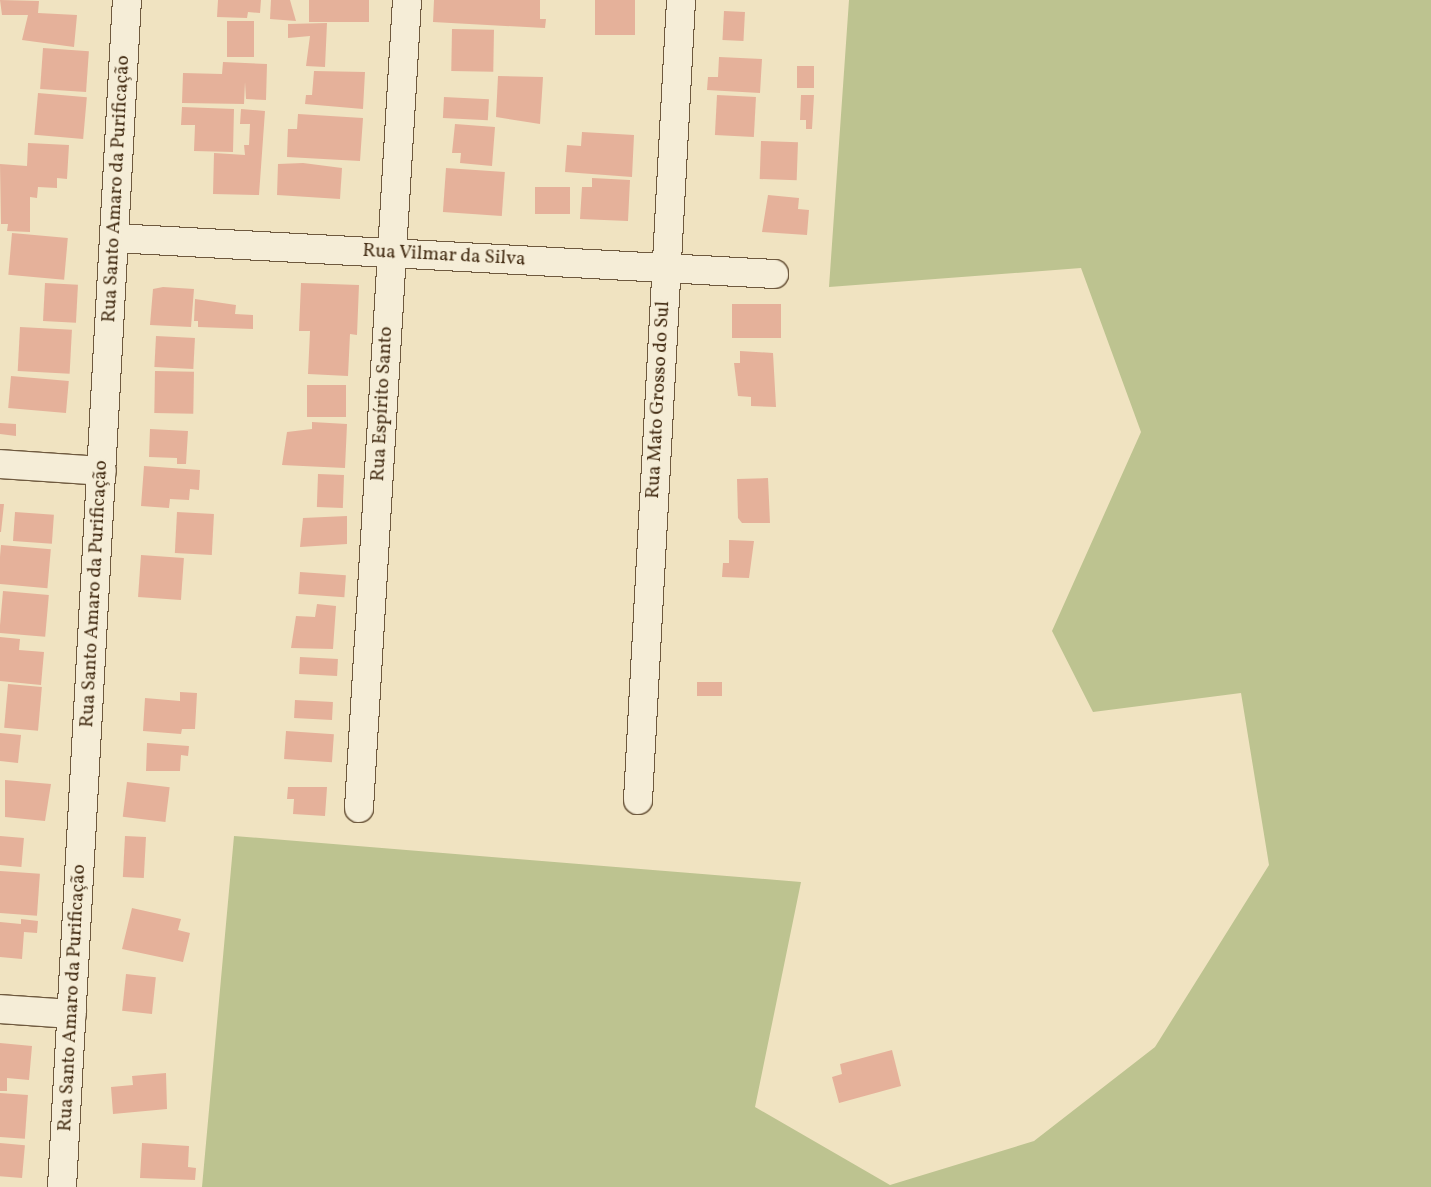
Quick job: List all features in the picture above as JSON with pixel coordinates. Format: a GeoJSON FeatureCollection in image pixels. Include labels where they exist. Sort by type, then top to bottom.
{"type":"FeatureCollection","features":[{"type":"Feature","properties":{"kind":"street","name":"Rua Santo Amaro da Purificação"},"geometry":{"type":"LineString","coordinates":[[62,1187],[127,0]]}},
{"type":"Feature","properties":{"kind":"street","name":"Rua Espírito Santo"},"geometry":{"type":"LineString","coordinates":[[359,808],[407,0]]}},
{"type":"Feature","properties":{"kind":"street","name":"Rua Mato Grosso do Sul"},"geometry":{"type":"LineString","coordinates":[[638,800],[680,0]]}},
{"type":"Feature","properties":{"kind":"street","name":"Rua Vilmar da Silva"},"geometry":{"type":"LineString","coordinates":[[114,238],[774,274]]}},
{"type":"Feature","properties":{"kind":"street"},"geometry":{"type":"LineString","coordinates":[[0,464],[102,471]]}},
{"type":"Feature","properties":{"kind":"street"},"geometry":{"type":"LineString","coordinates":[[0,1009],[72,1014]]}},
{"type":"Feature","properties":{"kind":"green space"},"geometry":{"type":"Polygon","coordinates":[[[849,0],[1431,0],[1431,1187],[202,1187],[234,836],[801,882],[755,1107],[890,1185],[1034,1141],[1155,1047],[1269,865],[1241,693],[1093,712],[1052,631],[1141,432],[1081,268],[829,287],[849,0]]]}},
{"type":"Feature","properties":{"kind":"building"},"geometry":{"type":"Polygon","coordinates":[[[0,0],[39,1],[38,13],[77,15],[74,47],[22,40],[28,15],[2,15],[0,0]]]}},
{"type":"Feature","properties":{"kind":"building"},"geometry":{"type":"Polygon","coordinates":[[[218,0],[261,0],[260,13],[248,12],[247,18],[217,17],[218,0]]]}},
{"type":"Feature","properties":{"kind":"building"},"geometry":{"type":"Polygon","coordinates":[[[271,0],[290,0],[296,21],[270,19],[271,0]]]}},
{"type":"Feature","properties":{"kind":"building"},"geometry":{"type":"Polygon","coordinates":[[[309,0],[369,0],[369,22],[309,22],[309,0]]]}},
{"type":"Feature","properties":{"kind":"building"},"geometry":{"type":"Polygon","coordinates":[[[434,0],[540,0],[540,19],[546,19],[545,28],[433,22],[434,0]]]}},
{"type":"Feature","properties":{"kind":"building"},"geometry":{"type":"Polygon","coordinates":[[[595,0],[635,0],[635,35],[595,35],[595,0]]]}},
{"type":"Feature","properties":{"kind":"building"},"geometry":{"type":"Polygon","coordinates":[[[724,11],[745,12],[743,41],[722,40],[724,11]]]}},
{"type":"Feature","properties":{"kind":"building"},"geometry":{"type":"Polygon","coordinates":[[[227,21],[254,21],[254,57],[227,57],[227,21]]]}},
{"type":"Feature","properties":{"kind":"building"},"geometry":{"type":"Polygon","coordinates":[[[327,23],[325,67],[306,66],[310,36],[288,38],[288,24],[327,23]]]}},
{"type":"Feature","properties":{"kind":"building"},"geometry":{"type":"Polygon","coordinates":[[[452,29],[494,30],[493,72],[451,71],[452,29]]]}},
{"type":"Feature","properties":{"kind":"building"},"geometry":{"type":"Polygon","coordinates":[[[43,48],[89,51],[86,92],[40,89],[43,48]]]}},
{"type":"Feature","properties":{"kind":"building"},"geometry":{"type":"Polygon","coordinates":[[[719,57],[762,59],[760,93],[707,90],[708,77],[718,77],[719,57]]]}},
{"type":"Feature","properties":{"kind":"building"},"geometry":{"type":"Polygon","coordinates":[[[223,62],[267,64],[266,100],[246,99],[245,82],[244,104],[182,103],[183,73],[222,74],[223,62]]]}},
{"type":"Feature","properties":{"kind":"building"},"geometry":{"type":"Polygon","coordinates":[[[797,66],[814,66],[814,88],[797,88],[797,66]]]}},
{"type":"Feature","properties":{"kind":"building"},"geometry":{"type":"Polygon","coordinates":[[[314,71],[365,72],[363,109],[305,104],[306,95],[312,95],[314,71]]]}},
{"type":"Feature","properties":{"kind":"building"},"geometry":{"type":"Polygon","coordinates":[[[498,76],[543,77],[540,124],[496,117],[498,76]]]}},
{"type":"Feature","properties":{"kind":"building"},"geometry":{"type":"Polygon","coordinates":[[[38,93],[87,97],[83,139],[34,135],[38,93]]]}},
{"type":"Feature","properties":{"kind":"building"},"geometry":{"type":"Polygon","coordinates":[[[717,95],[756,97],[754,137],[715,135],[717,95]]]}},
{"type":"Feature","properties":{"kind":"building"},"geometry":{"type":"Polygon","coordinates":[[[801,95],[814,95],[812,129],[806,129],[806,120],[800,120],[801,95]]]}},
{"type":"Feature","properties":{"kind":"building"},"geometry":{"type":"Polygon","coordinates":[[[444,97],[489,99],[488,120],[443,118],[444,97]]]}},
{"type":"Feature","properties":{"kind":"building"},"geometry":{"type":"Polygon","coordinates":[[[182,107],[234,109],[233,152],[194,151],[195,125],[181,125],[182,107]]]}},
{"type":"Feature","properties":{"kind":"building"},"geometry":{"type":"Polygon","coordinates":[[[241,109],[265,111],[259,195],[213,194],[214,153],[245,155],[244,145],[249,145],[250,124],[240,124],[241,109]]]}},
{"type":"Feature","properties":{"kind":"building"},"geometry":{"type":"Polygon","coordinates":[[[298,114],[363,118],[360,161],[287,157],[288,129],[297,129],[298,114]]]}},
{"type":"Feature","properties":{"kind":"building"},"geometry":{"type":"Polygon","coordinates":[[[455,124],[495,127],[492,166],[460,163],[461,153],[452,153],[455,124]]]}},
{"type":"Feature","properties":{"kind":"building"},"geometry":{"type":"Polygon","coordinates":[[[582,132],[634,135],[632,177],[565,172],[567,145],[581,146],[582,132]]]}},
{"type":"Feature","properties":{"kind":"building"},"geometry":{"type":"Polygon","coordinates":[[[761,141],[798,142],[797,180],[760,179],[761,141]]]}},
{"type":"Feature","properties":{"kind":"building"},"geometry":{"type":"Polygon","coordinates":[[[28,143],[69,145],[67,179],[57,178],[57,188],[38,187],[37,198],[30,197],[30,232],[7,231],[8,224],[1,224],[0,164],[27,166],[28,143]]]}},
{"type":"Feature","properties":{"kind":"building"},"geometry":{"type":"Polygon","coordinates":[[[303,163],[342,168],[340,199],[277,195],[278,164],[303,163]]]}},
{"type":"Feature","properties":{"kind":"building"},"geometry":{"type":"Polygon","coordinates":[[[446,168],[505,172],[502,216],[443,212],[446,168]]]}},
{"type":"Feature","properties":{"kind":"building"},"geometry":{"type":"Polygon","coordinates":[[[592,178],[630,180],[628,221],[580,219],[582,187],[592,187],[592,178]]]}},
{"type":"Feature","properties":{"kind":"building"},"geometry":{"type":"Polygon","coordinates":[[[535,187],[570,187],[570,214],[535,214],[535,187]]]}},
{"type":"Feature","properties":{"kind":"building"},"geometry":{"type":"Polygon","coordinates":[[[768,195],[799,198],[798,209],[809,210],[807,235],[762,232],[768,195]]]}},
{"type":"Feature","properties":{"kind":"building"},"geometry":{"type":"Polygon","coordinates":[[[12,233],[68,238],[64,280],[8,275],[12,233]]]}},
{"type":"Feature","properties":{"kind":"building"},"geometry":{"type":"Polygon","coordinates":[[[45,283],[78,285],[76,323],[43,321],[45,283]]]}},
{"type":"Feature","properties":{"kind":"building"},"geometry":{"type":"Polygon","coordinates":[[[301,283],[359,285],[357,335],[350,334],[348,376],[308,374],[310,331],[299,331],[301,283]]]}},
{"type":"Feature","properties":{"kind":"building"},"geometry":{"type":"Polygon","coordinates":[[[163,287],[194,289],[191,327],[150,325],[153,289],[163,287]]]}},
{"type":"Feature","properties":{"kind":"building"},"geometry":{"type":"Polygon","coordinates":[[[195,299],[236,305],[235,314],[253,315],[253,329],[198,327],[198,321],[194,321],[195,299]]]}},
{"type":"Feature","properties":{"kind":"building"},"geometry":{"type":"Polygon","coordinates":[[[732,304],[781,304],[781,338],[732,338],[732,304]]]}},
{"type":"Feature","properties":{"kind":"building"},"geometry":{"type":"Polygon","coordinates":[[[20,327],[72,330],[70,374],[18,371],[20,327]]]}},
{"type":"Feature","properties":{"kind":"building"},"geometry":{"type":"Polygon","coordinates":[[[156,336],[195,338],[193,369],[154,367],[156,336]]]}},
{"type":"Feature","properties":{"kind":"building"},"geometry":{"type":"Polygon","coordinates":[[[740,351],[773,353],[776,407],[751,406],[751,397],[738,396],[734,363],[740,363],[740,351]]]}},
{"type":"Feature","properties":{"kind":"building"},"geometry":{"type":"Polygon","coordinates":[[[155,371],[194,372],[193,414],[154,413],[155,371]]]}},
{"type":"Feature","properties":{"kind":"building"},"geometry":{"type":"Polygon","coordinates":[[[11,376],[69,381],[66,413],[8,408],[11,376]]]}},
{"type":"Feature","properties":{"kind":"building"},"geometry":{"type":"Polygon","coordinates":[[[307,385],[346,385],[346,417],[307,417],[307,385]]]}},
{"type":"Feature","properties":{"kind":"building"},"geometry":{"type":"Polygon","coordinates":[[[312,422],[347,424],[345,468],[282,465],[287,432],[312,429],[312,422]]]}},
{"type":"Feature","properties":{"kind":"building"},"geometry":{"type":"Polygon","coordinates":[[[0,423],[16,424],[16,436],[0,434],[0,423]]]}},
{"type":"Feature","properties":{"kind":"building"},"geometry":{"type":"Polygon","coordinates":[[[150,429],[188,431],[186,464],[177,464],[177,458],[149,457],[150,429]]]}},
{"type":"Feature","properties":{"kind":"building"},"geometry":{"type":"Polygon","coordinates":[[[144,466],[200,470],[199,490],[190,489],[189,500],[170,499],[169,508],[141,506],[144,466]]]}},
{"type":"Feature","properties":{"kind":"building"},"geometry":{"type":"Polygon","coordinates":[[[318,474],[344,475],[343,508],[317,507],[318,474]]]}},
{"type":"Feature","properties":{"kind":"building"},"geometry":{"type":"Polygon","coordinates":[[[768,478],[770,523],[742,523],[738,518],[737,479],[768,478]]]}},
{"type":"Feature","properties":{"kind":"building"},"geometry":{"type":"Polygon","coordinates":[[[0,504],[4,504],[1,532],[0,532],[0,504]]]}},
{"type":"Feature","properties":{"kind":"building"},"geometry":{"type":"Polygon","coordinates":[[[15,512],[54,515],[52,544],[13,541],[15,512]]]}},
{"type":"Feature","properties":{"kind":"building"},"geometry":{"type":"Polygon","coordinates":[[[177,512],[214,514],[212,555],[175,553],[177,512]]]}},
{"type":"Feature","properties":{"kind":"building"},"geometry":{"type":"Polygon","coordinates":[[[347,516],[347,544],[300,547],[303,518],[347,516]]]}},
{"type":"Feature","properties":{"kind":"building"},"geometry":{"type":"Polygon","coordinates":[[[729,540],[754,541],[749,578],[722,577],[723,563],[729,563],[729,540]]]}},
{"type":"Feature","properties":{"kind":"building"},"geometry":{"type":"Polygon","coordinates":[[[1,545],[51,549],[47,588],[0,584],[1,545]]]}},
{"type":"Feature","properties":{"kind":"building"},"geometry":{"type":"Polygon","coordinates":[[[141,555],[184,558],[181,600],[138,597],[141,555]]]}},
{"type":"Feature","properties":{"kind":"building"},"geometry":{"type":"Polygon","coordinates":[[[300,572],[346,575],[344,597],[298,594],[300,572]]]}},
{"type":"Feature","properties":{"kind":"building"},"geometry":{"type":"Polygon","coordinates":[[[3,591],[49,595],[45,637],[0,633],[3,591]]]}},
{"type":"Feature","properties":{"kind":"building"},"geometry":{"type":"Polygon","coordinates":[[[317,604],[336,606],[333,649],[291,648],[296,616],[315,617],[317,604]]]}},
{"type":"Feature","properties":{"kind":"building"},"geometry":{"type":"Polygon","coordinates":[[[0,637],[20,639],[19,650],[44,652],[41,685],[0,681],[0,637]]]}},
{"type":"Feature","properties":{"kind":"building"},"geometry":{"type":"Polygon","coordinates":[[[300,657],[338,659],[337,676],[299,674],[300,657]]]}},
{"type":"Feature","properties":{"kind":"building"},"geometry":{"type":"Polygon","coordinates":[[[697,682],[722,682],[722,696],[697,696],[697,682]]]}},
{"type":"Feature","properties":{"kind":"building"},"geometry":{"type":"Polygon","coordinates":[[[8,684],[42,687],[38,731],[4,728],[8,684]]]}},
{"type":"Feature","properties":{"kind":"building"},"geometry":{"type":"Polygon","coordinates":[[[180,692],[197,693],[195,729],[182,729],[181,734],[143,731],[145,698],[180,701],[180,692]]]}},
{"type":"Feature","properties":{"kind":"building"},"geometry":{"type":"Polygon","coordinates":[[[295,700],[333,702],[332,720],[294,718],[295,700]]]}},
{"type":"Feature","properties":{"kind":"building"},"geometry":{"type":"Polygon","coordinates":[[[286,731],[334,734],[332,762],[284,759],[286,731]]]}},
{"type":"Feature","properties":{"kind":"building"},"geometry":{"type":"Polygon","coordinates":[[[0,733],[21,735],[18,763],[0,761],[0,733]]]}},
{"type":"Feature","properties":{"kind":"building"},"geometry":{"type":"Polygon","coordinates":[[[147,743],[189,746],[188,756],[181,755],[180,771],[146,771],[147,743]]]}},
{"type":"Feature","properties":{"kind":"building"},"geometry":{"type":"Polygon","coordinates":[[[5,780],[51,784],[45,821],[5,817],[5,780]]]}},
{"type":"Feature","properties":{"kind":"building"},"geometry":{"type":"Polygon","coordinates":[[[127,782],[170,787],[165,822],[123,817],[127,782]]]}},
{"type":"Feature","properties":{"kind":"building"},"geometry":{"type":"Polygon","coordinates":[[[288,787],[327,787],[325,816],[293,814],[294,799],[287,799],[288,787]]]}},
{"type":"Feature","properties":{"kind":"building"},"geometry":{"type":"Polygon","coordinates":[[[0,836],[24,838],[21,867],[0,865],[0,836]]]}},
{"type":"Feature","properties":{"kind":"building"},"geometry":{"type":"Polygon","coordinates":[[[125,836],[146,837],[144,878],[123,877],[125,836]]]}},
{"type":"Feature","properties":{"kind":"building"},"geometry":{"type":"Polygon","coordinates":[[[0,871],[40,874],[37,916],[0,913],[0,871]]]}},
{"type":"Feature","properties":{"kind":"building"},"geometry":{"type":"Polygon","coordinates":[[[132,908],[181,919],[178,930],[190,933],[183,962],[122,949],[132,908]]]}},
{"type":"Feature","properties":{"kind":"building"},"geometry":{"type":"Polygon","coordinates":[[[21,919],[38,921],[37,933],[24,932],[22,959],[0,957],[0,922],[21,924],[21,919]]]}},
{"type":"Feature","properties":{"kind":"building"},"geometry":{"type":"Polygon","coordinates":[[[126,974],[156,977],[152,1014],[122,1011],[126,974]]]}},
{"type":"Feature","properties":{"kind":"building"},"geometry":{"type":"Polygon","coordinates":[[[0,1043],[32,1046],[29,1080],[7,1078],[7,1091],[0,1091],[0,1043]]]}},
{"type":"Feature","properties":{"kind":"building"},"geometry":{"type":"Polygon","coordinates":[[[892,1050],[901,1086],[839,1103],[832,1077],[842,1074],[840,1064],[892,1050]]]}},
{"type":"Feature","properties":{"kind":"building"},"geometry":{"type":"Polygon","coordinates":[[[166,1073],[167,1109],[113,1114],[111,1087],[133,1085],[132,1076],[166,1073]]]}},
{"type":"Feature","properties":{"kind":"building"},"geometry":{"type":"Polygon","coordinates":[[[0,1093],[28,1095],[25,1139],[0,1137],[0,1093]]]}},
{"type":"Feature","properties":{"kind":"building"},"geometry":{"type":"Polygon","coordinates":[[[0,1143],[25,1145],[22,1178],[0,1176],[0,1143]]]}},
{"type":"Feature","properties":{"kind":"building"},"geometry":{"type":"Polygon","coordinates":[[[142,1143],[189,1146],[188,1167],[196,1168],[195,1180],[140,1178],[142,1143]]]}}]}
